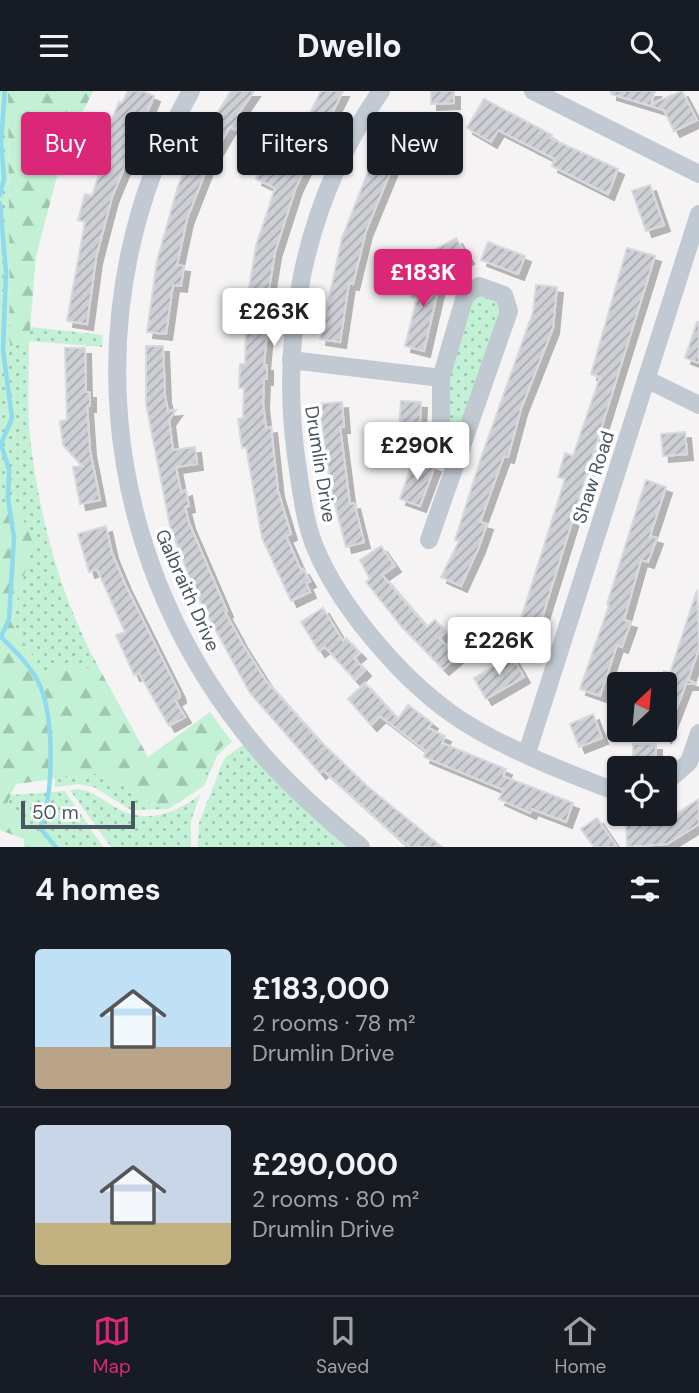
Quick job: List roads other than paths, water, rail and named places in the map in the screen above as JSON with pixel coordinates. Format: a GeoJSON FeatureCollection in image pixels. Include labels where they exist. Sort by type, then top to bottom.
{"type":"FeatureCollection","features":[{"type":"Feature","properties":{"kind":"street","name":"Galbraith Drive"},"geometry":{"type":"LineString","coordinates":[[191,91],[170,129],[149,182],[129,256],[118,319],[115,355],[118,412],[132,507],[145,549],[182,636],[202,671],[244,732],[269,760],[361,847]]}},
{"type":"Feature","properties":{"kind":"street","name":"Drumlin Drive"},"geometry":{"type":"LineString","coordinates":[[381,91],[344,154],[320,208],[298,294],[291,360],[292,419],[306,521],[315,548],[338,591],[382,648],[431,697],[480,730],[607,787]]}},
{"type":"Feature","properties":{"kind":"street"},"geometry":{"type":"LineString","coordinates":[[533,91],[555,97],[699,174]]}},
{"type":"Feature","properties":{"kind":"street","name":"Shaw Road"},"geometry":{"type":"LineString","coordinates":[[527,753],[699,214]]}},
{"type":"Feature","properties":{"kind":"street"},"geometry":{"type":"LineString","coordinates":[[429,540],[462,447],[509,311],[504,296],[480,286],[465,296],[440,378],[441,425],[462,447]]}},
{"type":"Feature","properties":{"kind":"street"},"geometry":{"type":"LineString","coordinates":[[291,360],[440,378]]}},
{"type":"Feature","properties":{"kind":"street"},"geometry":{"type":"LineString","coordinates":[[646,379],[699,405]]}},
{"type":"Feature","properties":{"kind":"street"},"geometry":{"type":"LineString","coordinates":[[677,772],[689,762],[699,733]]}},
{"type":"Feature","properties":{"kind":"waterway"},"geometry":{"type":"LineString","coordinates":[[0,195],[4,179],[1,141],[5,91]]}},
{"type":"Feature","properties":{"kind":"waterway"},"geometry":{"type":"LineString","coordinates":[[0,203],[6,272],[3,350],[12,418],[1,444],[9,470],[8,499],[14,537],[9,619],[1,637],[33,674],[45,702],[51,758],[48,797],[40,828],[56,847]]}}]}
